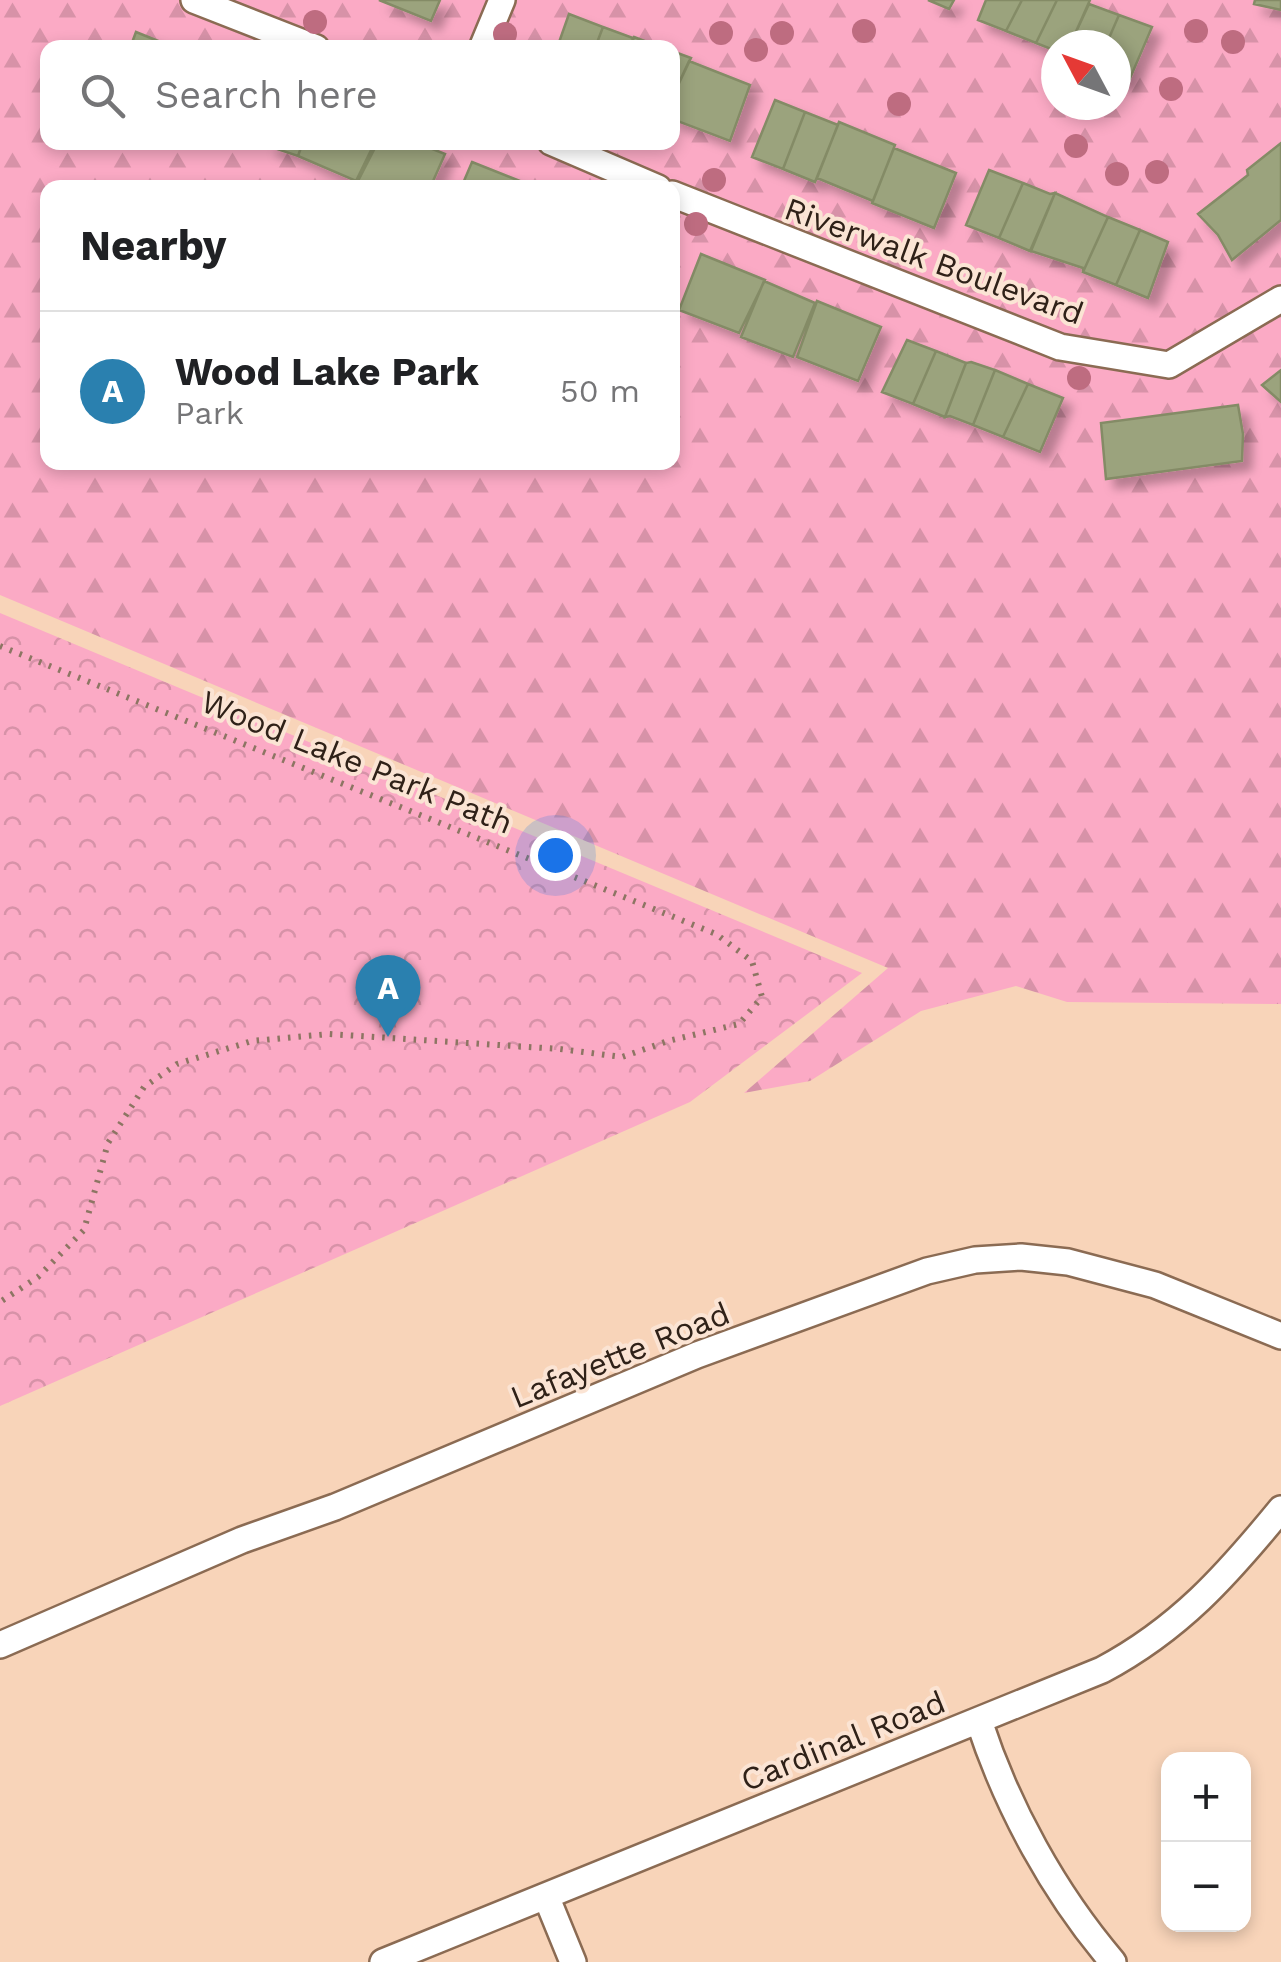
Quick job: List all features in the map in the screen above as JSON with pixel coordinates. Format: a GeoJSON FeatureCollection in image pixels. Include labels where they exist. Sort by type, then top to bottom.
{"type":"FeatureCollection","features":[{"type":"Feature","properties":{"kind":"street"},"geometry":{"type":"LineString","coordinates":[[194,0],[296,40]]}},
{"type":"Feature","properties":{"kind":"street"},"geometry":{"type":"LineString","coordinates":[[485,40],[502,0]]}},
{"type":"Feature","properties":{"kind":"street"},"geometry":{"type":"LineString","coordinates":[[570,150],[640,180]]}},
{"type":"Feature","properties":{"kind":"street","name":"Riverwalk Boulevard"},"geometry":{"type":"LineString","coordinates":[[680,197],[1060,348],[1169,365],[1281,299]]}},
{"type":"Feature","properties":{"kind":"street","name":"Lafayette Road"},"geometry":{"type":"LineString","coordinates":[[0,1645],[242,1540],[335,1506],[698,1356],[927,1271],[974,1260],[1021,1257],[1068,1262],[1155,1285],[1281,1336]]}},
{"type":"Feature","properties":{"kind":"street","name":"Cardinal Road"},"geometry":{"type":"LineString","coordinates":[[383,1962],[1102,1670],[1139,1650],[1204,1598],[1281,1509]]}},
{"type":"Feature","properties":{"kind":"street"},"geometry":{"type":"LineString","coordinates":[[979,1721],[991,1758],[1046,1866],[1113,1962]]}},
{"type":"Feature","properties":{"kind":"street"},"geometry":{"type":"LineString","coordinates":[[546,1896],[573,1962]]}},
{"type":"Feature","properties":{"kind":"path","name":"Wood Lake Park Path"},"geometry":{"type":"LineString","coordinates":[[0,646],[716,934],[752,961],[762,997],[739,1024],[622,1057],[560,1049],[328,1034],[252,1041],[177,1064],[144,1087],[108,1144],[84,1230],[38,1277],[0,1302]]}},
{"type":"Feature","properties":{"kind":"green space"},"geometry":{"type":"Polygon","coordinates":[[[0,0],[1281,0],[1281,1004],[1067,1002],[1016,986],[921,1011],[810,1081],[744,1093],[888,968],[0,595],[0,0]]]}},
{"type":"Feature","properties":{"kind":"green space"},"geometry":{"type":"Polygon","coordinates":[[[0,613],[862,973],[690,1102],[0,1406],[0,613]]]}},
{"type":"Feature","properties":{"kind":"building"},"geometry":{"type":"Polygon","coordinates":[[[379,0],[440,0],[431,21],[379,0]]]}},
{"type":"Feature","properties":{"kind":"building"},"geometry":{"type":"Polygon","coordinates":[[[928,0],[954,0],[949,9],[928,0]]]}},
{"type":"Feature","properties":{"kind":"building"},"geometry":{"type":"Polygon","coordinates":[[[986,0],[1022,0],[1006,31],[978,20],[986,0]]]}},
{"type":"Feature","properties":{"kind":"building"},"geometry":{"type":"Polygon","coordinates":[[[1022,0],[1057,0],[1036,43],[1006,31],[1022,0]]]}},
{"type":"Feature","properties":{"kind":"building"},"geometry":{"type":"Polygon","coordinates":[[[1057,0],[1090,0],[1077,30],[1042,30],[1057,0]]]}},
{"type":"Feature","properties":{"kind":"building"},"geometry":{"type":"Polygon","coordinates":[[[1255,0],[1281,0],[1281,10],[1254,4],[1255,0]]]}},
{"type":"Feature","properties":{"kind":"building"},"geometry":{"type":"Polygon","coordinates":[[[1089,4],[1119,15],[1112,30],[1077,30],[1089,4]]]}},
{"type":"Feature","properties":{"kind":"building"},"geometry":{"type":"Polygon","coordinates":[[[569,14],[603,27],[598,40],[560,40],[569,14]]]}},
{"type":"Feature","properties":{"kind":"building"},"geometry":{"type":"Polygon","coordinates":[[[1119,15],[1152,27],[1131,76],[1131,30],[1112,30],[1119,15]]]}},
{"type":"Feature","properties":{"kind":"building"},"geometry":{"type":"Polygon","coordinates":[[[603,27],[633,38],[632,40],[598,40],[603,27]]]}},
{"type":"Feature","properties":{"kind":"building"},"geometry":{"type":"Polygon","coordinates":[[[136,32],[156,40],[133,40],[136,32]]]}},
{"type":"Feature","properties":{"kind":"building"},"geometry":{"type":"Polygon","coordinates":[[[680,54],[691,58],[680,81],[680,54]]]}},
{"type":"Feature","properties":{"kind":"building"},"geometry":{"type":"Polygon","coordinates":[[[689,61],[750,85],[730,141],[680,122],[680,81],[689,61]]]}},
{"type":"Feature","properties":{"kind":"building"},"geometry":{"type":"Polygon","coordinates":[[[775,100],[805,112],[783,169],[752,157],[775,100]]]}},
{"type":"Feature","properties":{"kind":"building"},"geometry":{"type":"Polygon","coordinates":[[[805,112],[838,125],[815,182],[783,169],[805,112]]]}},
{"type":"Feature","properties":{"kind":"building"},"geometry":{"type":"Polygon","coordinates":[[[839,122],[895,145],[873,201],[817,178],[839,122]]]}},
{"type":"Feature","properties":{"kind":"building"},"geometry":{"type":"Polygon","coordinates":[[[1281,143],[1281,220],[1232,260],[1218,235],[1198,214],[1281,143]]]}},
{"type":"Feature","properties":{"kind":"building"},"geometry":{"type":"Polygon","coordinates":[[[894,148],[956,173],[934,228],[872,203],[894,148]]]}},
{"type":"Feature","properties":{"kind":"building"},"geometry":{"type":"Polygon","coordinates":[[[300,150],[371,150],[356,180],[298,156],[300,150]]]}},
{"type":"Feature","properties":{"kind":"building"},"geometry":{"type":"Polygon","coordinates":[[[374,150],[435,150],[445,154],[434,180],[359,180],[374,150]]]}},
{"type":"Feature","properties":{"kind":"building"},"geometry":{"type":"Polygon","coordinates":[[[472,162],[517,180],[464,180],[472,162]]]}},
{"type":"Feature","properties":{"kind":"building"},"geometry":{"type":"Polygon","coordinates":[[[989,170],[1023,183],[999,238],[966,225],[989,170]]]}},
{"type":"Feature","properties":{"kind":"building"},"geometry":{"type":"Polygon","coordinates":[[[1023,183],[1055,193],[1030,251],[999,238],[1023,183]]]}},
{"type":"Feature","properties":{"kind":"building"},"geometry":{"type":"Polygon","coordinates":[[[1055,193],[1108,217],[1083,272],[1083,268],[1031,251],[1055,193]]]}},
{"type":"Feature","properties":{"kind":"building"},"geometry":{"type":"Polygon","coordinates":[[[1108,217],[1140,230],[1116,285],[1083,272],[1108,217]]]}},
{"type":"Feature","properties":{"kind":"building"},"geometry":{"type":"Polygon","coordinates":[[[1140,230],[1168,242],[1148,298],[1116,285],[1140,230]]]}},
{"type":"Feature","properties":{"kind":"building"},"geometry":{"type":"Polygon","coordinates":[[[701,254],[765,280],[739,333],[680,307],[701,254]]]}},
{"type":"Feature","properties":{"kind":"building"},"geometry":{"type":"Polygon","coordinates":[[[764,281],[815,303],[793,357],[741,337],[764,281]]]}},
{"type":"Feature","properties":{"kind":"building"},"geometry":{"type":"Polygon","coordinates":[[[817,301],[881,327],[858,381],[797,357],[817,301]]]}},
{"type":"Feature","properties":{"kind":"building"},"geometry":{"type":"Polygon","coordinates":[[[907,340],[936,351],[913,404],[882,392],[907,340]]]}},
{"type":"Feature","properties":{"kind":"building"},"geometry":{"type":"Polygon","coordinates":[[[936,351],[966,363],[945,417],[913,404],[936,351]]]}},
{"type":"Feature","properties":{"kind":"building"},"geometry":{"type":"Polygon","coordinates":[[[966,363],[995,370],[973,425],[945,417],[966,363]]]}},
{"type":"Feature","properties":{"kind":"building"},"geometry":{"type":"Polygon","coordinates":[[[995,370],[1028,384],[1003,437],[973,425],[995,370]]]}},
{"type":"Feature","properties":{"kind":"building"},"geometry":{"type":"Polygon","coordinates":[[[1281,370],[1281,402],[1262,385],[1281,370]]]}},
{"type":"Feature","properties":{"kind":"building"},"geometry":{"type":"Polygon","coordinates":[[[1028,384],[1063,398],[1040,452],[1003,437],[1028,384]]]}},
{"type":"Feature","properties":{"kind":"building"},"geometry":{"type":"Polygon","coordinates":[[[1238,405],[1242,461],[1106,479],[1101,423],[1238,405]]]}},
{"type":"Feature","properties":{"kind":"place","name":"Wood Lake Park"},"geometry":{"type":"Point","coordinates":[388,1037]}}]}
